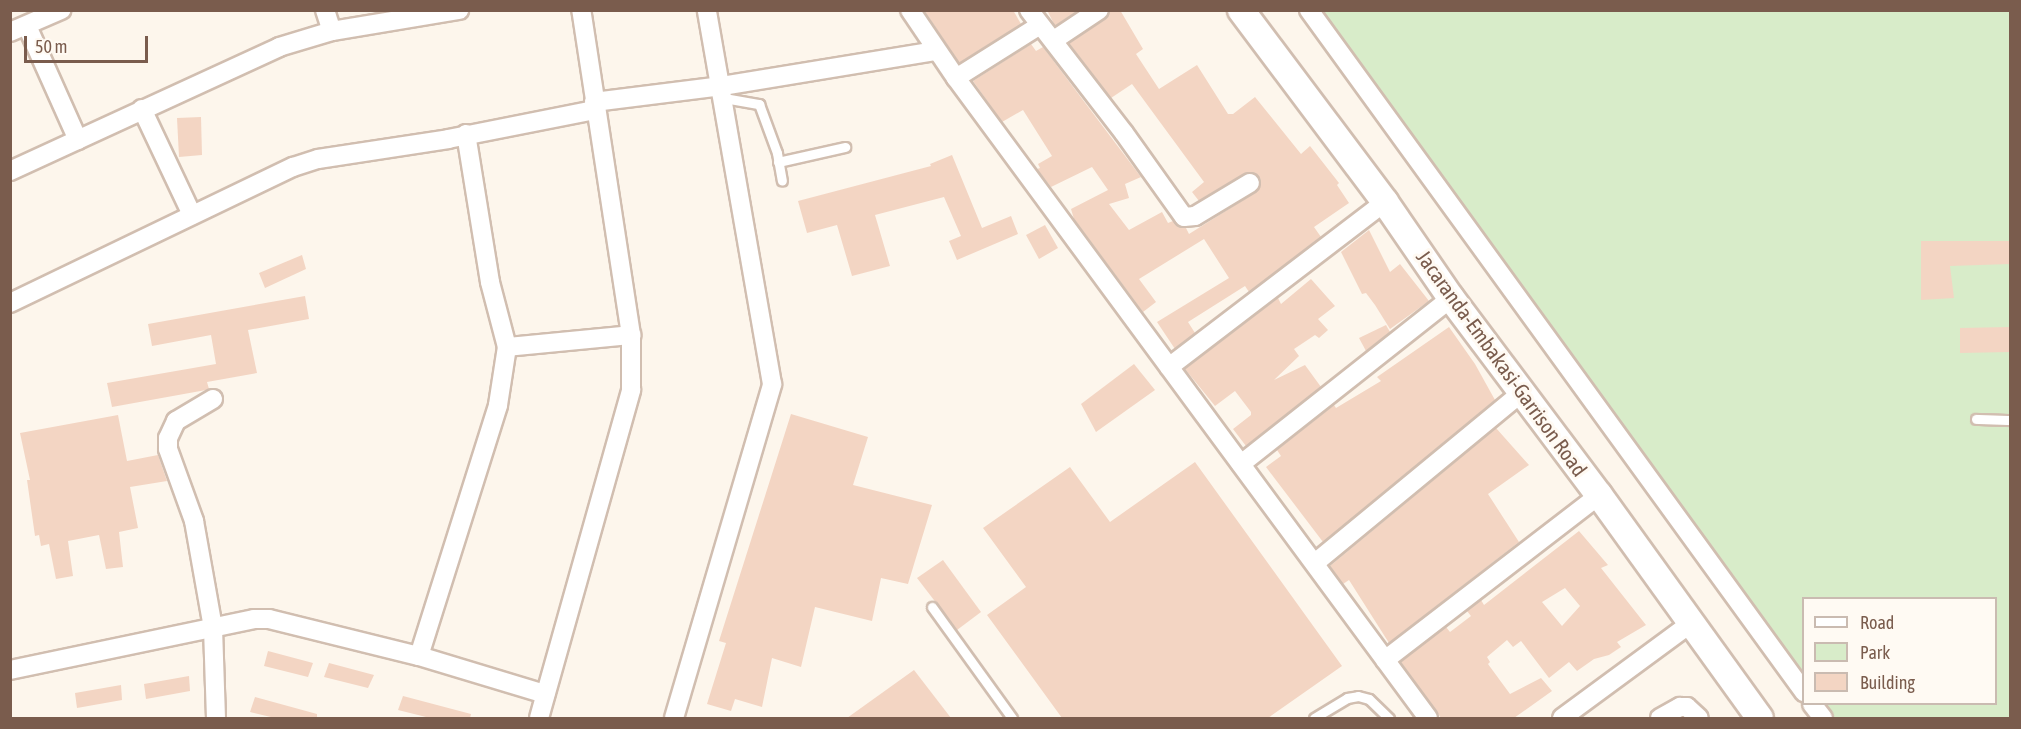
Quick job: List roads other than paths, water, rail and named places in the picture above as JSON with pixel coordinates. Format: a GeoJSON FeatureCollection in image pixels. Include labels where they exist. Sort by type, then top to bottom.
{"type":"FeatureCollection","features":[{"type":"Feature","properties":{"kind":"street"},"geometry":{"type":"LineString","coordinates":[[61,10],[19,29],[78,140]]}},
{"type":"Feature","properties":{"kind":"street"},"geometry":{"type":"LineString","coordinates":[[324,10],[332,31]]}},
{"type":"Feature","properties":{"kind":"street"},"geometry":{"type":"LineString","coordinates":[[10,171],[279,47],[332,31],[459,10]]}},
{"type":"Feature","properties":{"kind":"street"},"geometry":{"type":"LineString","coordinates":[[539,718],[631,390],[631,335],[581,10]]}},
{"type":"Feature","properties":{"kind":"street"},"geometry":{"type":"LineString","coordinates":[[674,718],[772,384],[707,10]]}},
{"type":"Feature","properties":{"kind":"street"},"geometry":{"type":"LineString","coordinates":[[910,10],[936,51],[1428,718]]}},
{"type":"Feature","properties":{"kind":"street"},"geometry":{"type":"LineString","coordinates":[[1029,10],[1054,40],[1184,217],[1195,216],[1250,183]]}},
{"type":"Feature","properties":{"kind":"street"},"geometry":{"type":"LineString","coordinates":[[1054,40],[1099,10]]}},
{"type":"Feature","properties":{"kind":"street","name":"Jacaranda-Embakasi-Garrison Road"},"geometry":{"type":"LineString","coordinates":[[1240,10],[1385,202],[1451,298],[1599,495],[1760,718]]}},
{"type":"Feature","properties":{"kind":"street"},"geometry":{"type":"LineString","coordinates":[[1309,10],[1802,691]]}},
{"type":"Feature","properties":{"kind":"street"},"geometry":{"type":"LineString","coordinates":[[956,78],[1040,25]]}},
{"type":"Feature","properties":{"kind":"street"},"geometry":{"type":"LineString","coordinates":[[10,303],[293,167],[318,159],[466,134],[594,106],[723,92],[936,51]]}},
{"type":"Feature","properties":{"kind":"street"},"geometry":{"type":"LineString","coordinates":[[142,109],[192,215]]}},
{"type":"Feature","properties":{"kind":"street"},"geometry":{"type":"LineString","coordinates":[[419,656],[498,405],[507,347],[490,282],[466,134]]}},
{"type":"Feature","properties":{"kind":"street"},"geometry":{"type":"LineString","coordinates":[[1169,367],[1385,202]]}},
{"type":"Feature","properties":{"kind":"street"},"geometry":{"type":"LineString","coordinates":[[1241,464],[1451,298]]}},
{"type":"Feature","properties":{"kind":"street"},"geometry":{"type":"LineString","coordinates":[[507,347],[631,335]]}},
{"type":"Feature","properties":{"kind":"street"},"geometry":{"type":"LineString","coordinates":[[1315,562],[1521,393]]}},
{"type":"Feature","properties":{"kind":"street"},"geometry":{"type":"LineString","coordinates":[[213,399],[176,421],[168,438],[168,449],[194,520],[213,628],[216,718]]}},
{"type":"Feature","properties":{"kind":"street"},"geometry":{"type":"LineString","coordinates":[[1385,660],[1599,495]]}},
{"type":"Feature","properties":{"kind":"street"},"geometry":{"type":"LineString","coordinates":[[10,670],[213,628],[269,619],[419,656],[545,694]]}},
{"type":"Feature","properties":{"kind":"street"},"geometry":{"type":"LineString","coordinates":[[1562,718],[1690,624]]}},
{"type":"Feature","properties":{"kind":"street"},"geometry":{"type":"LineString","coordinates":[[1813,705],[1823,718]]}},
{"type":"Feature","properties":{"kind":"street"},"geometry":{"type":"LineString","coordinates":[[1660,718],[1680,707],[1687,707],[1699,718]]}},
{"type":"Feature","properties":{"kind":"lane"},"geometry":{"type":"LineString","coordinates":[[723,92],[759,105],[782,181]]}},
{"type":"Feature","properties":{"kind":"lane"},"geometry":{"type":"LineString","coordinates":[[778,162],[845,147]]}},
{"type":"Feature","properties":{"kind":"lane"},"geometry":{"type":"LineString","coordinates":[[1976,419],[2010,420]]}},
{"type":"Feature","properties":{"kind":"lane"},"geometry":{"type":"LineString","coordinates":[[932,607],[1012,718]]}},
{"type":"Feature","properties":{"kind":"lane"},"geometry":{"type":"LineString","coordinates":[[1314,718],[1347,698],[1358,696],[1369,699],[1389,718]]}}]}
